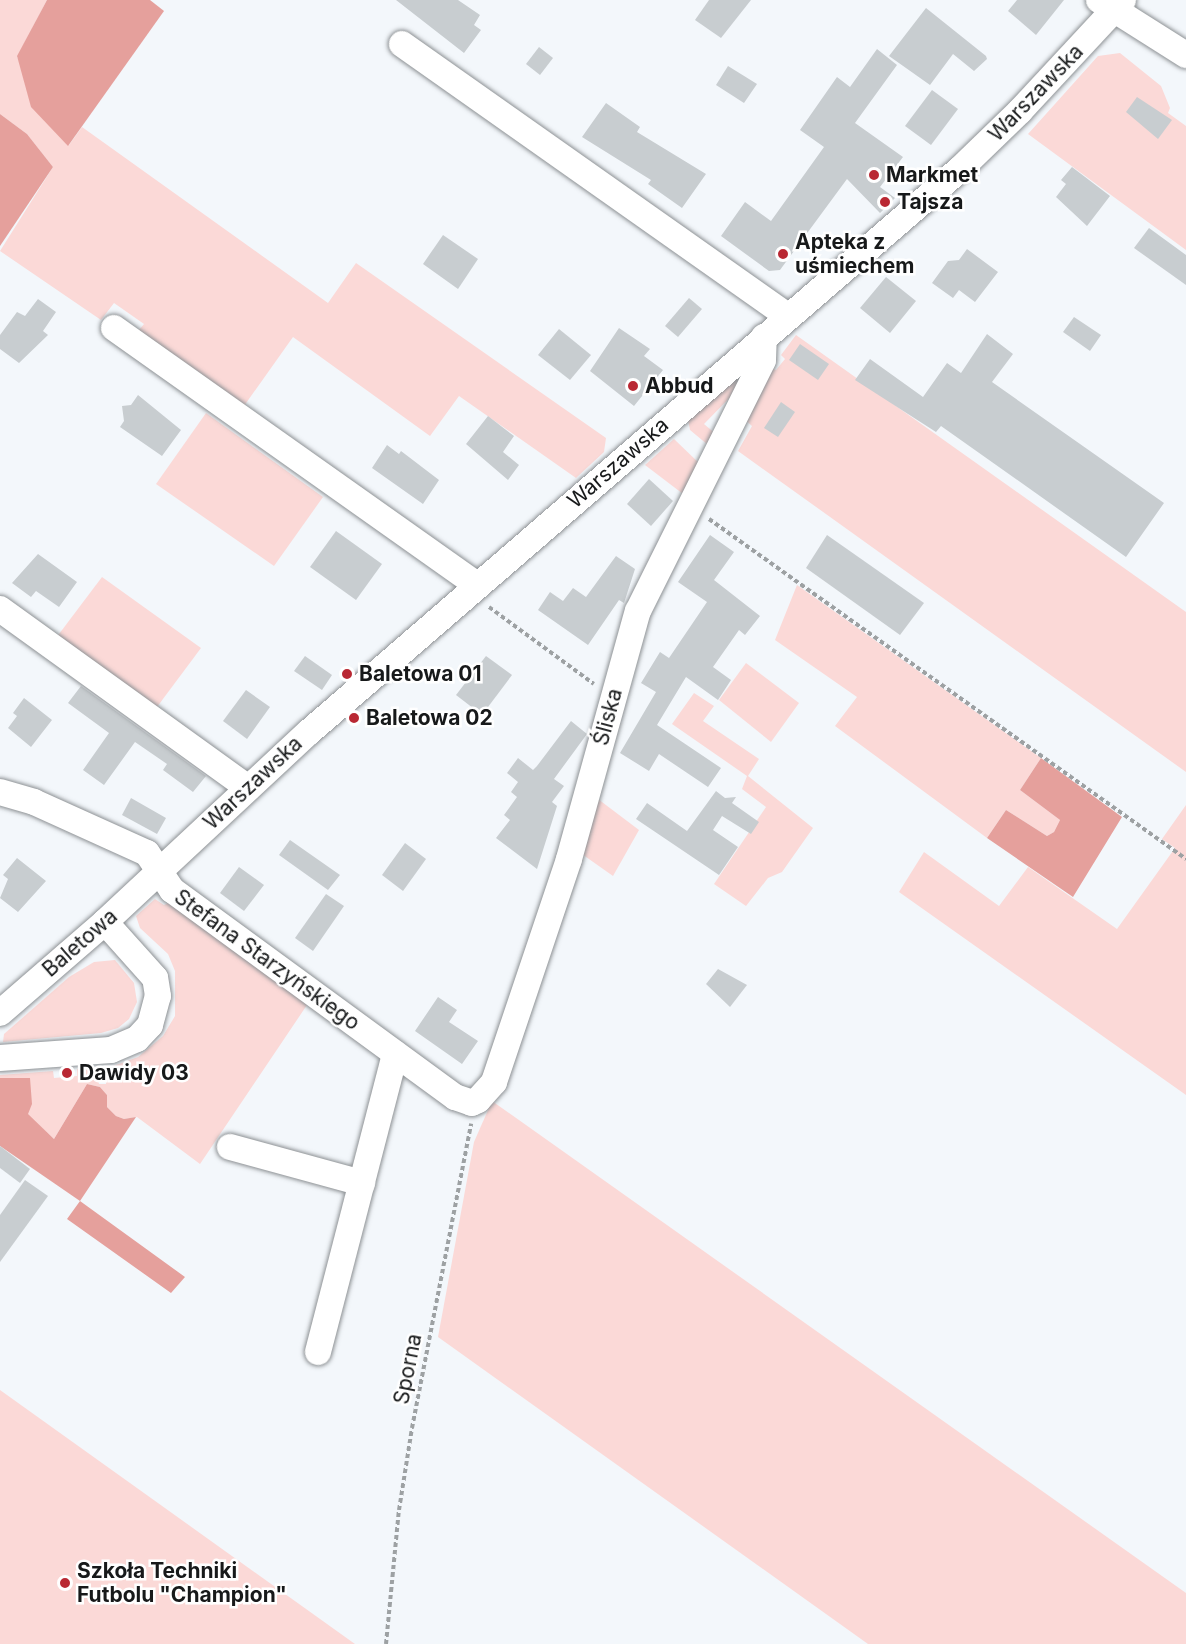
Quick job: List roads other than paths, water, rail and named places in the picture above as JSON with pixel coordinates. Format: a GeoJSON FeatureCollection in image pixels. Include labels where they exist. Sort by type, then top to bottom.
{"type":"FeatureCollection","features":[{"type":"Feature","properties":{"kind":"street"},"geometry":{"type":"LineString","coordinates":[[1112,3],[1186,55]]}},
{"type":"Feature","properties":{"kind":"street","name":"Warszawska"},"geometry":{"type":"LineString","coordinates":[[159,870],[473,589],[959,171],[1112,3]]}},
{"type":"Feature","properties":{"kind":"street"},"geometry":{"type":"LineString","coordinates":[[402,44],[788,316]]}},
{"type":"Feature","properties":{"kind":"street"},"geometry":{"type":"LineString","coordinates":[[114,328],[473,589]]}},
{"type":"Feature","properties":{"kind":"street","name":"Śliska"},"geometry":{"type":"LineString","coordinates":[[472,1103],[490,1090],[516,1020],[569,859],[642,602],[763,360],[764,337]]}},
{"type":"Feature","properties":{"kind":"street"},"geometry":{"type":"LineString","coordinates":[[0,609],[248,788]]}},
{"type":"Feature","properties":{"kind":"street","name":"Stefana Starzyńskiego"},"geometry":{"type":"LineString","coordinates":[[0,792],[34,802],[131,844],[152,857],[172,890],[455,1097],[472,1103]]}},
{"type":"Feature","properties":{"kind":"street","name":"Baletowa"},"geometry":{"type":"LineString","coordinates":[[0,1013],[105,922],[159,870]]}},
{"type":"Feature","properties":{"kind":"street"},"geometry":{"type":"LineString","coordinates":[[0,1058],[111,1050],[137,1039],[150,1025],[158,996],[155,978],[105,922]]}},
{"type":"Feature","properties":{"kind":"street"},"geometry":{"type":"LineString","coordinates":[[318,1352],[395,1054]]}},
{"type":"Feature","properties":{"kind":"street"},"geometry":{"type":"LineString","coordinates":[[230,1147],[362,1183]]}},
{"type":"Feature","properties":{"kind":"place","name":"Markmet"},"geometry":{"type":"Point","coordinates":[874,175]}},
{"type":"Feature","properties":{"kind":"place","name":"Tajsza"},"geometry":{"type":"Point","coordinates":[885,202]}},
{"type":"Feature","properties":{"kind":"place","name":"Apteka z uśmiechem"},"geometry":{"type":"Point","coordinates":[783,254]}},
{"type":"Feature","properties":{"kind":"place","name":"Abbud"},"geometry":{"type":"Point","coordinates":[633,386]}},
{"type":"Feature","properties":{"kind":"place","name":"Baletowa 01"},"geometry":{"type":"Point","coordinates":[347,674]}},
{"type":"Feature","properties":{"kind":"place","name":"Baletowa 02"},"geometry":{"type":"Point","coordinates":[354,718]}},
{"type":"Feature","properties":{"kind":"place","name":"Dawidy 03"},"geometry":{"type":"Point","coordinates":[67,1073]}},
{"type":"Feature","properties":{"kind":"place","name":"Szkoła Techniki Futbolu \"Champion\""},"geometry":{"type":"Point","coordinates":[65,1583]}}]}
